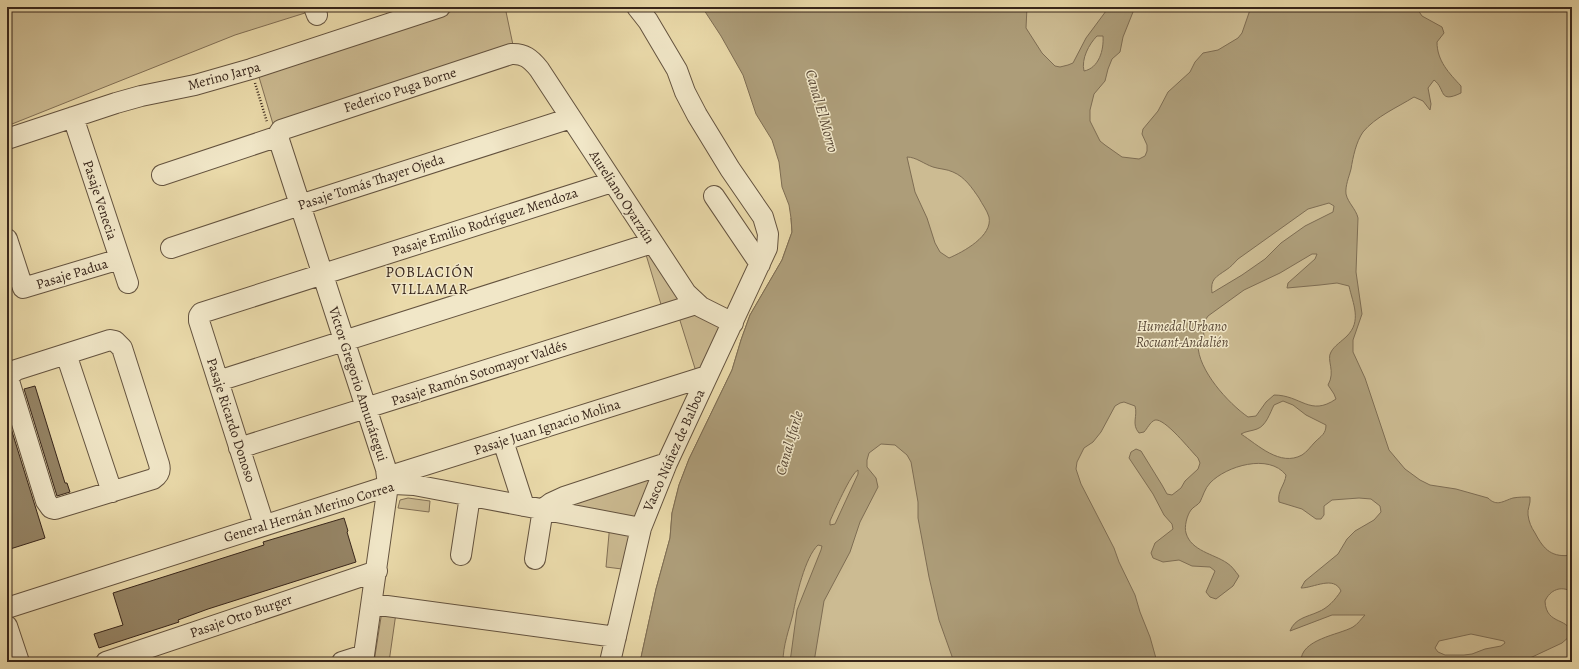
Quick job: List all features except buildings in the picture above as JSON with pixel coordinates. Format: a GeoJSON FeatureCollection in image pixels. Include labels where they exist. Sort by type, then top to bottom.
{"type":"FeatureCollection","features":[{"type":"Feature","properties":{"kind":"street","name":"Merino Jarpa"},"geometry":{"type":"LineString","coordinates":[[7,139],[141,96],[188,86],[251,69],[440,7]]}},
{"type":"Feature","properties":{"kind":"street"},"geometry":{"type":"LineString","coordinates":[[637,7],[648,21],[677,70],[685,92],[697,115],[730,169],[763,217],[768,234],[763,256]]}},
{"type":"Feature","properties":{"kind":"street","name":"Federico Puga Borne"},"geometry":{"type":"LineString","coordinates":[[162,174],[275,137],[284,128],[506,55],[516,53],[526,56]]}},
{"type":"Feature","properties":{"kind":"street","name":"Aureliano Oyarzún"},"geometry":{"type":"LineString","coordinates":[[526,56],[534,63],[686,293],[696,304],[733,323]]}},
{"type":"Feature","properties":{"kind":"street","name":"Pasaje Venecia"},"geometry":{"type":"LineString","coordinates":[[73,117],[128,283]]}},
{"type":"Feature","properties":{"kind":"street","name":"Pasaje Tomás Thayer Ojeda"},"geometry":{"type":"LineString","coordinates":[[172,248],[300,205],[571,118]]}},
{"type":"Feature","properties":{"kind":"street","name":"Víctor Gregorio Amunátegui"},"geometry":{"type":"LineString","coordinates":[[275,137],[300,205],[384,463],[387,481],[377,571],[364,658]]}},
{"type":"Feature","properties":{"kind":"street","name":"Pasaje Emilio Rodríguez Mendoza"},"geometry":{"type":"LineString","coordinates":[[199,316],[204,312],[612,182]]}},
{"type":"Feature","properties":{"kind":"street"},"geometry":{"type":"LineString","coordinates":[[714,196],[763,256]]}},
{"type":"Feature","properties":{"kind":"street","name":"Pasaje Padua"},"geometry":{"type":"LineString","coordinates":[[7,239],[23,288],[120,259]]}},
{"type":"Feature","properties":{"kind":"street"},"geometry":{"type":"LineString","coordinates":[[218,382],[652,243]]}},
{"type":"Feature","properties":{"kind":"street","name":"Vasco Núñez de Balboa"},"geometry":{"type":"LineString","coordinates":[[610,662],[641,528],[667,463],[763,256]]}},
{"type":"Feature","properties":{"kind":"street","name":"Pasaje Ramón Sotomayor Valdés"},"geometry":{"type":"LineString","coordinates":[[239,448],[696,304]]}},
{"type":"Feature","properties":{"kind":"street","name":"Pasaje Ricardo Donoso"},"geometry":{"type":"LineString","coordinates":[[199,316],[199,321],[264,525]]}},
{"type":"Feature","properties":{"kind":"street"},"geometry":{"type":"LineString","coordinates":[[105,341],[115,341],[122,348],[160,469],[159,473],[152,479],[60,509],[51,508],[48,505],[10,396],[9,381],[12,372],[66,354],[105,341]]}},
{"type":"Feature","properties":{"kind":"street"},"geometry":{"type":"LineString","coordinates":[[66,354],[112,492]]}},
{"type":"Feature","properties":{"kind":"street","name":"Pasaje Juan Ignacio Molina"},"geometry":{"type":"LineString","coordinates":[[387,481],[504,440],[707,376]]}},
{"type":"Feature","properties":{"kind":"street"},"geometry":{"type":"LineString","coordinates":[[504,440],[524,506]]}},
{"type":"Feature","properties":{"kind":"street"},"geometry":{"type":"LineString","coordinates":[[535,559],[543,509],[558,499],[667,463]]}},
{"type":"Feature","properties":{"kind":"street","name":"General Hernán Merino Correa"},"geometry":{"type":"LineString","coordinates":[[7,608],[264,525],[387,481],[641,528]]}},
{"type":"Feature","properties":{"kind":"street"},"geometry":{"type":"LineString","coordinates":[[461,555],[470,496]]}},
{"type":"Feature","properties":{"kind":"street","name":"Pasaje Otto Burger"},"geometry":{"type":"LineString","coordinates":[[106,662],[377,571]]}},
{"type":"Feature","properties":{"kind":"street"},"geometry":{"type":"LineString","coordinates":[[372,604],[616,637]]}},
{"type":"Feature","properties":{"kind":"street"},"geometry":{"type":"LineString","coordinates":[[7,626],[19,662]]}},
{"type":"Feature","properties":{"kind":"street"},"geometry":{"type":"LineString","coordinates":[[342,662],[364,658]]}},
{"type":"Feature","properties":{"kind":"path"},"geometry":{"type":"LineString","coordinates":[[251,69],[275,137]]}},
{"type":"Feature","properties":{"kind":"green space"},"geometry":{"type":"Polygon","coordinates":[[[7,7],[324,7],[235,35],[7,126],[7,7]]]}},
{"type":"Feature","properties":{"kind":"green space"},"geometry":{"type":"Polygon","coordinates":[[[464,7],[505,7],[513,45],[273,124],[259,77],[464,7]]]}},
{"type":"Feature","properties":{"kind":"green space","name":"Humedal Urbano Rocuant-Andalién"},"geometry":{"type":"Polygon","coordinates":[[[708,7],[1572,7],[1572,662],[640,662],[656,589],[670,538],[672,513],[679,485],[689,459],[732,370],[750,315],[782,260],[792,232],[791,218],[802,238],[775,141],[735,50],[708,7]]]}},
{"type":"Feature","properties":{"kind":"green space"},"geometry":{"type":"Polygon","coordinates":[[[644,248],[687,299],[663,311],[644,248]]]}},
{"type":"Feature","properties":{"kind":"green space"},"geometry":{"type":"Polygon","coordinates":[[[696,305],[731,324],[698,378],[677,311],[696,305]]]}},
{"type":"Feature","properties":{"kind":"green space"},"geometry":{"type":"Polygon","coordinates":[[[665,465],[640,526],[553,504],[665,465]]]}},
{"type":"Feature","properties":{"kind":"green space"},"geometry":{"type":"Polygon","coordinates":[[[408,498],[430,501],[429,512],[398,508],[400,500],[408,498]]]}},
{"type":"Feature","properties":{"kind":"green space"},"geometry":{"type":"Polygon","coordinates":[[[610,523],[640,529],[630,570],[606,567],[610,523]]]}},
{"type":"Feature","properties":{"kind":"green space"},"geometry":{"type":"Polygon","coordinates":[[[382,611],[396,613],[389,662],[374,662],[382,611]]]}},
{"type":"Feature","properties":{"kind":"water","name":"Humedal Urbano Rocuant-Andalién"},"geometry":{"type":"Polygon","coordinates":[[[702,7],[1027,7],[1026,28],[1042,53],[1055,66],[1060,67],[1073,63],[1086,38],[1109,7],[1135,7],[1123,37],[1120,52],[1112,59],[1105,81],[1094,94],[1090,110],[1090,121],[1100,141],[1105,145],[1122,157],[1139,159],[1145,156],[1147,151],[1147,145],[1142,134],[1143,129],[1158,111],[1168,92],[1190,72],[1195,62],[1203,53],[1218,50],[1238,38],[1242,33],[1251,7],[1416,7],[1422,16],[1442,27],[1444,33],[1437,42],[1439,55],[1444,66],[1461,86],[1461,93],[1449,97],[1446,96],[1434,80],[1428,88],[1431,104],[1430,110],[1423,101],[1414,97],[1374,122],[1363,132],[1358,140],[1346,191],[1347,197],[1358,218],[1356,272],[1362,314],[1353,340],[1353,352],[1365,378],[1389,450],[1405,469],[1430,485],[1456,489],[1488,498],[1497,503],[1515,498],[1530,497],[1528,513],[1529,520],[1532,529],[1542,544],[1549,552],[1554,554],[1565,556],[1572,555],[1572,592],[1564,589],[1553,591],[1545,601],[1546,609],[1550,615],[1567,626],[1570,630],[1570,636],[1562,643],[1530,658],[1527,662],[1437,662],[1430,660],[1421,662],[1301,662],[1302,654],[1313,643],[1353,627],[1365,615],[1332,615],[1290,631],[1295,623],[1325,608],[1339,594],[1341,591],[1338,586],[1329,583],[1301,588],[1305,581],[1338,554],[1347,539],[1355,531],[1374,520],[1381,512],[1380,506],[1371,499],[1359,498],[1332,500],[1324,506],[1324,515],[1321,519],[1316,519],[1302,509],[1279,502],[1280,491],[1286,475],[1279,468],[1259,463],[1248,464],[1226,471],[1208,485],[1200,502],[1190,512],[1187,518],[1185,530],[1193,544],[1229,564],[1239,576],[1233,586],[1216,599],[1210,597],[1206,592],[1215,571],[1210,567],[1192,566],[1179,560],[1163,562],[1153,558],[1151,553],[1155,543],[1173,529],[1172,524],[1164,515],[1153,494],[1129,458],[1131,452],[1136,449],[1141,451],[1167,494],[1172,495],[1181,488],[1185,481],[1198,469],[1200,463],[1198,458],[1171,429],[1159,421],[1153,421],[1144,432],[1139,433],[1135,426],[1135,406],[1124,402],[1115,406],[1101,432],[1093,442],[1084,448],[1077,462],[1076,469],[1081,484],[1114,548],[1135,595],[1157,662],[954,662],[939,620],[929,577],[918,518],[918,502],[911,462],[907,455],[895,445],[881,444],[869,453],[867,460],[867,467],[876,478],[878,487],[860,522],[850,552],[824,601],[814,662],[790,662],[797,610],[821,550],[822,546],[818,545],[809,558],[796,598],[785,644],[783,662],[640,662],[656,589],[670,538],[672,513],[679,485],[689,459],[732,370],[750,315],[782,260],[792,232],[789,205],[782,187],[779,162],[772,140],[756,114],[743,75],[721,36],[702,7]],[[1097,36],[1085,57],[1083,66],[1084,71],[1093,66],[1100,58],[1103,47],[1103,36],[1097,36]],[[907,157],[915,192],[927,218],[935,243],[940,252],[949,258],[962,252],[982,237],[989,224],[989,217],[986,209],[968,183],[961,177],[951,171],[933,167],[917,159],[907,157]],[[1329,203],[1308,209],[1238,259],[1214,279],[1212,284],[1212,293],[1265,259],[1281,243],[1305,226],[1333,212],[1334,206],[1329,203]],[[1312,254],[1280,273],[1244,290],[1208,316],[1204,326],[1204,336],[1198,345],[1199,355],[1203,365],[1223,395],[1248,417],[1256,416],[1266,402],[1274,395],[1291,398],[1312,406],[1327,404],[1336,399],[1328,385],[1331,375],[1330,355],[1334,348],[1352,330],[1354,324],[1355,312],[1349,286],[1337,283],[1287,288],[1288,283],[1315,259],[1317,254],[1312,254]],[[1283,401],[1274,405],[1263,425],[1255,430],[1241,434],[1262,449],[1278,457],[1294,458],[1302,455],[1325,431],[1326,425],[1306,415],[1293,405],[1283,401]],[[858,470],[851,478],[830,521],[830,525],[835,524],[858,474],[858,470]],[[1471,634],[1439,641],[1435,648],[1438,652],[1445,655],[1464,655],[1501,646],[1505,643],[1504,641],[1471,634]]]}},
{"type":"Feature","properties":{"kind":"district","name":"POBLACIÓN VILLAMAR"},"geometry":{"type":"Point","coordinates":[430,280]}},
{"type":"Feature","properties":{"kind":"water label","name":"Canal El Morro"},"geometry":{"type":"Point","coordinates":[822,111]}},
{"type":"Feature","properties":{"kind":"water label","name":"Canal Ifarle"},"geometry":{"type":"Point","coordinates":[789,443]}}]}
